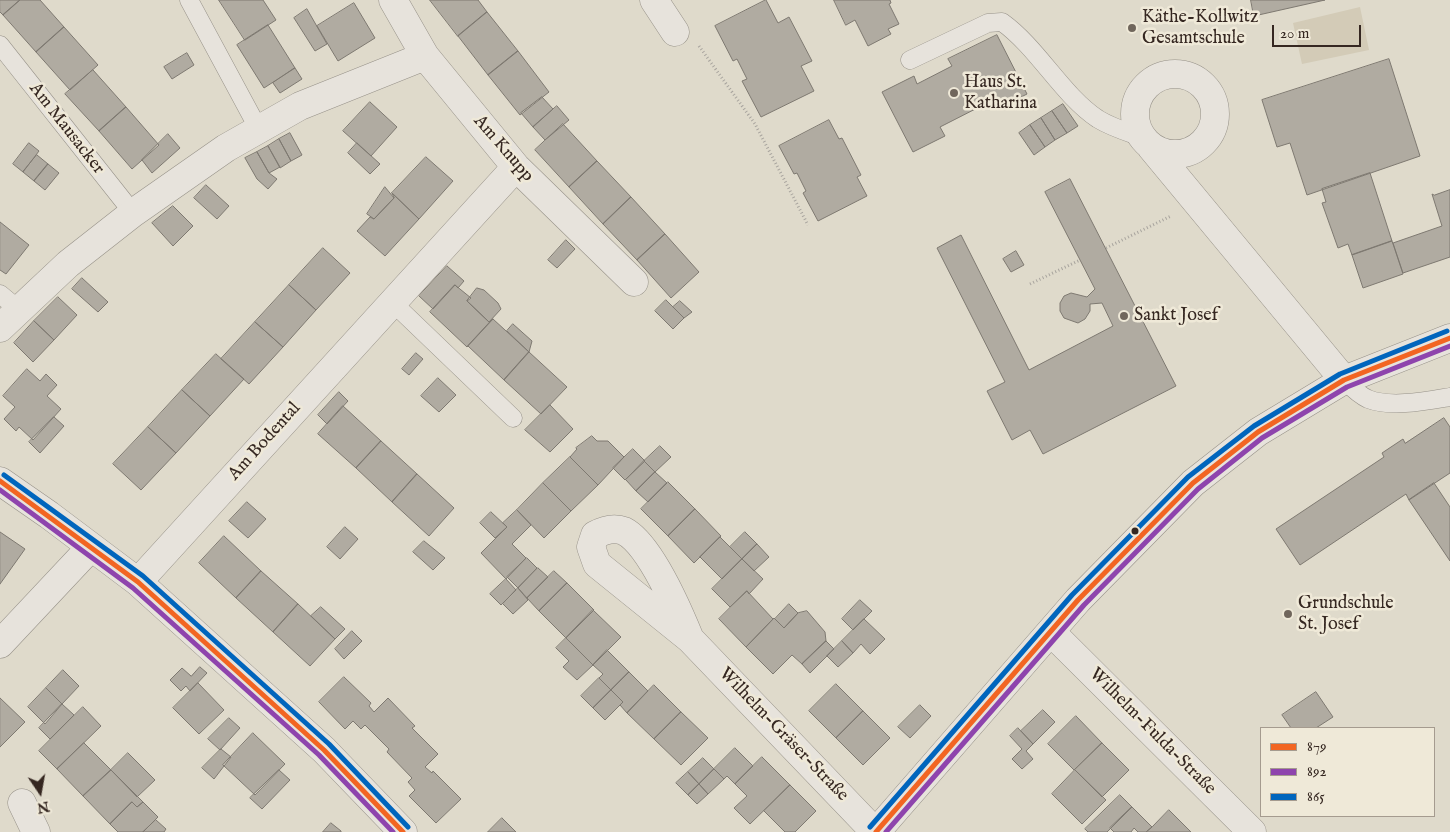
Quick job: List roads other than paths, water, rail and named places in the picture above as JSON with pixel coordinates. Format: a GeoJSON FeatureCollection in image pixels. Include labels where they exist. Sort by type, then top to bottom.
{"type":"FeatureCollection","features":[{"type":"Feature","properties":{"kind":"street","name":"Am Knupp"},"geometry":{"type":"LineString","coordinates":[[393,0],[424,56],[516,166],[634,282]]}},
{"type":"Feature","properties":{"kind":"street"},"geometry":{"type":"LineString","coordinates":[[654,0],[675,32]]}},
{"type":"Feature","properties":{"kind":"street"},"geometry":{"type":"LineString","coordinates":[[6,310],[62,270],[133,213],[192,170],[258,128],[300,106],[424,56]]}},
{"type":"Feature","properties":{"kind":"street"},"geometry":{"type":"LineString","coordinates":[[1146,142],[1344,380]]}},
{"type":"Feature","properties":{"kind":"street","name":"Am Bodental"},"geometry":{"type":"LineString","coordinates":[[138,582],[516,166]]}},
{"type":"Feature","properties":{"kind":"street"},"geometry":{"type":"LineString","coordinates":[[876,832],[1106,570],[1193,484],[1258,432],[1344,380],[1450,338]]}},
{"type":"Feature","properties":{"kind":"street"},"geometry":{"type":"LineString","coordinates":[[0,481],[50,515],[138,582],[324,750],[403,832]]}},
{"type":"Feature","properties":{"kind":"street"},"geometry":{"type":"LineString","coordinates":[[0,644],[91,547]]}},
{"type":"Feature","properties":{"kind":"street","name":"Wilhelm-Fulda-Straße"},"geometry":{"type":"LineString","coordinates":[[1051,632],[1252,832]]}},
{"type":"Feature","properties":{"kind":"street","name":"Wilhelm-Gräser-Straße"},"geometry":{"type":"LineString","coordinates":[[690,639],[876,832]]}},
{"type":"Feature","properties":{"kind":"street"},"geometry":{"type":"LineString","coordinates":[[22,804],[36,832]]}},
{"type":"Feature","properties":{"kind":"lane"},"geometry":{"type":"LineString","coordinates":[[189,0],[258,128]]}},
{"type":"Feature","properties":{"kind":"lane"},"geometry":{"type":"LineString","coordinates":[[910,60],[988,23],[1002,22],[1023,40],[1078,100],[1098,118],[1146,142]]}},
{"type":"Feature","properties":{"kind":"lane","name":"Am Mausacker"},"geometry":{"type":"LineString","coordinates":[[0,45],[133,213]]}},
{"type":"Feature","properties":{"kind":"lane"},"geometry":{"type":"LineString","coordinates":[[391,302],[513,418]]}},
{"type":"Feature","properties":{"kind":"lane"},"geometry":{"type":"LineString","coordinates":[[1344,380],[1370,400],[1385,402],[1450,397]]}},
{"type":"Feature","properties":{"kind":"place","name":"Käthe-Kollwitz Gesamtschule"},"geometry":{"type":"Point","coordinates":[1132,28]}},
{"type":"Feature","properties":{"kind":"place","name":"Haus St. Katharina"},"geometry":{"type":"Point","coordinates":[954,93]}},
{"type":"Feature","properties":{"kind":"place","name":"Sankt Josef"},"geometry":{"type":"Point","coordinates":[1124,316]}},
{"type":"Feature","properties":{"kind":"place","name":"Grundschule St. Josef"},"geometry":{"type":"Point","coordinates":[1288,614]}}]}
